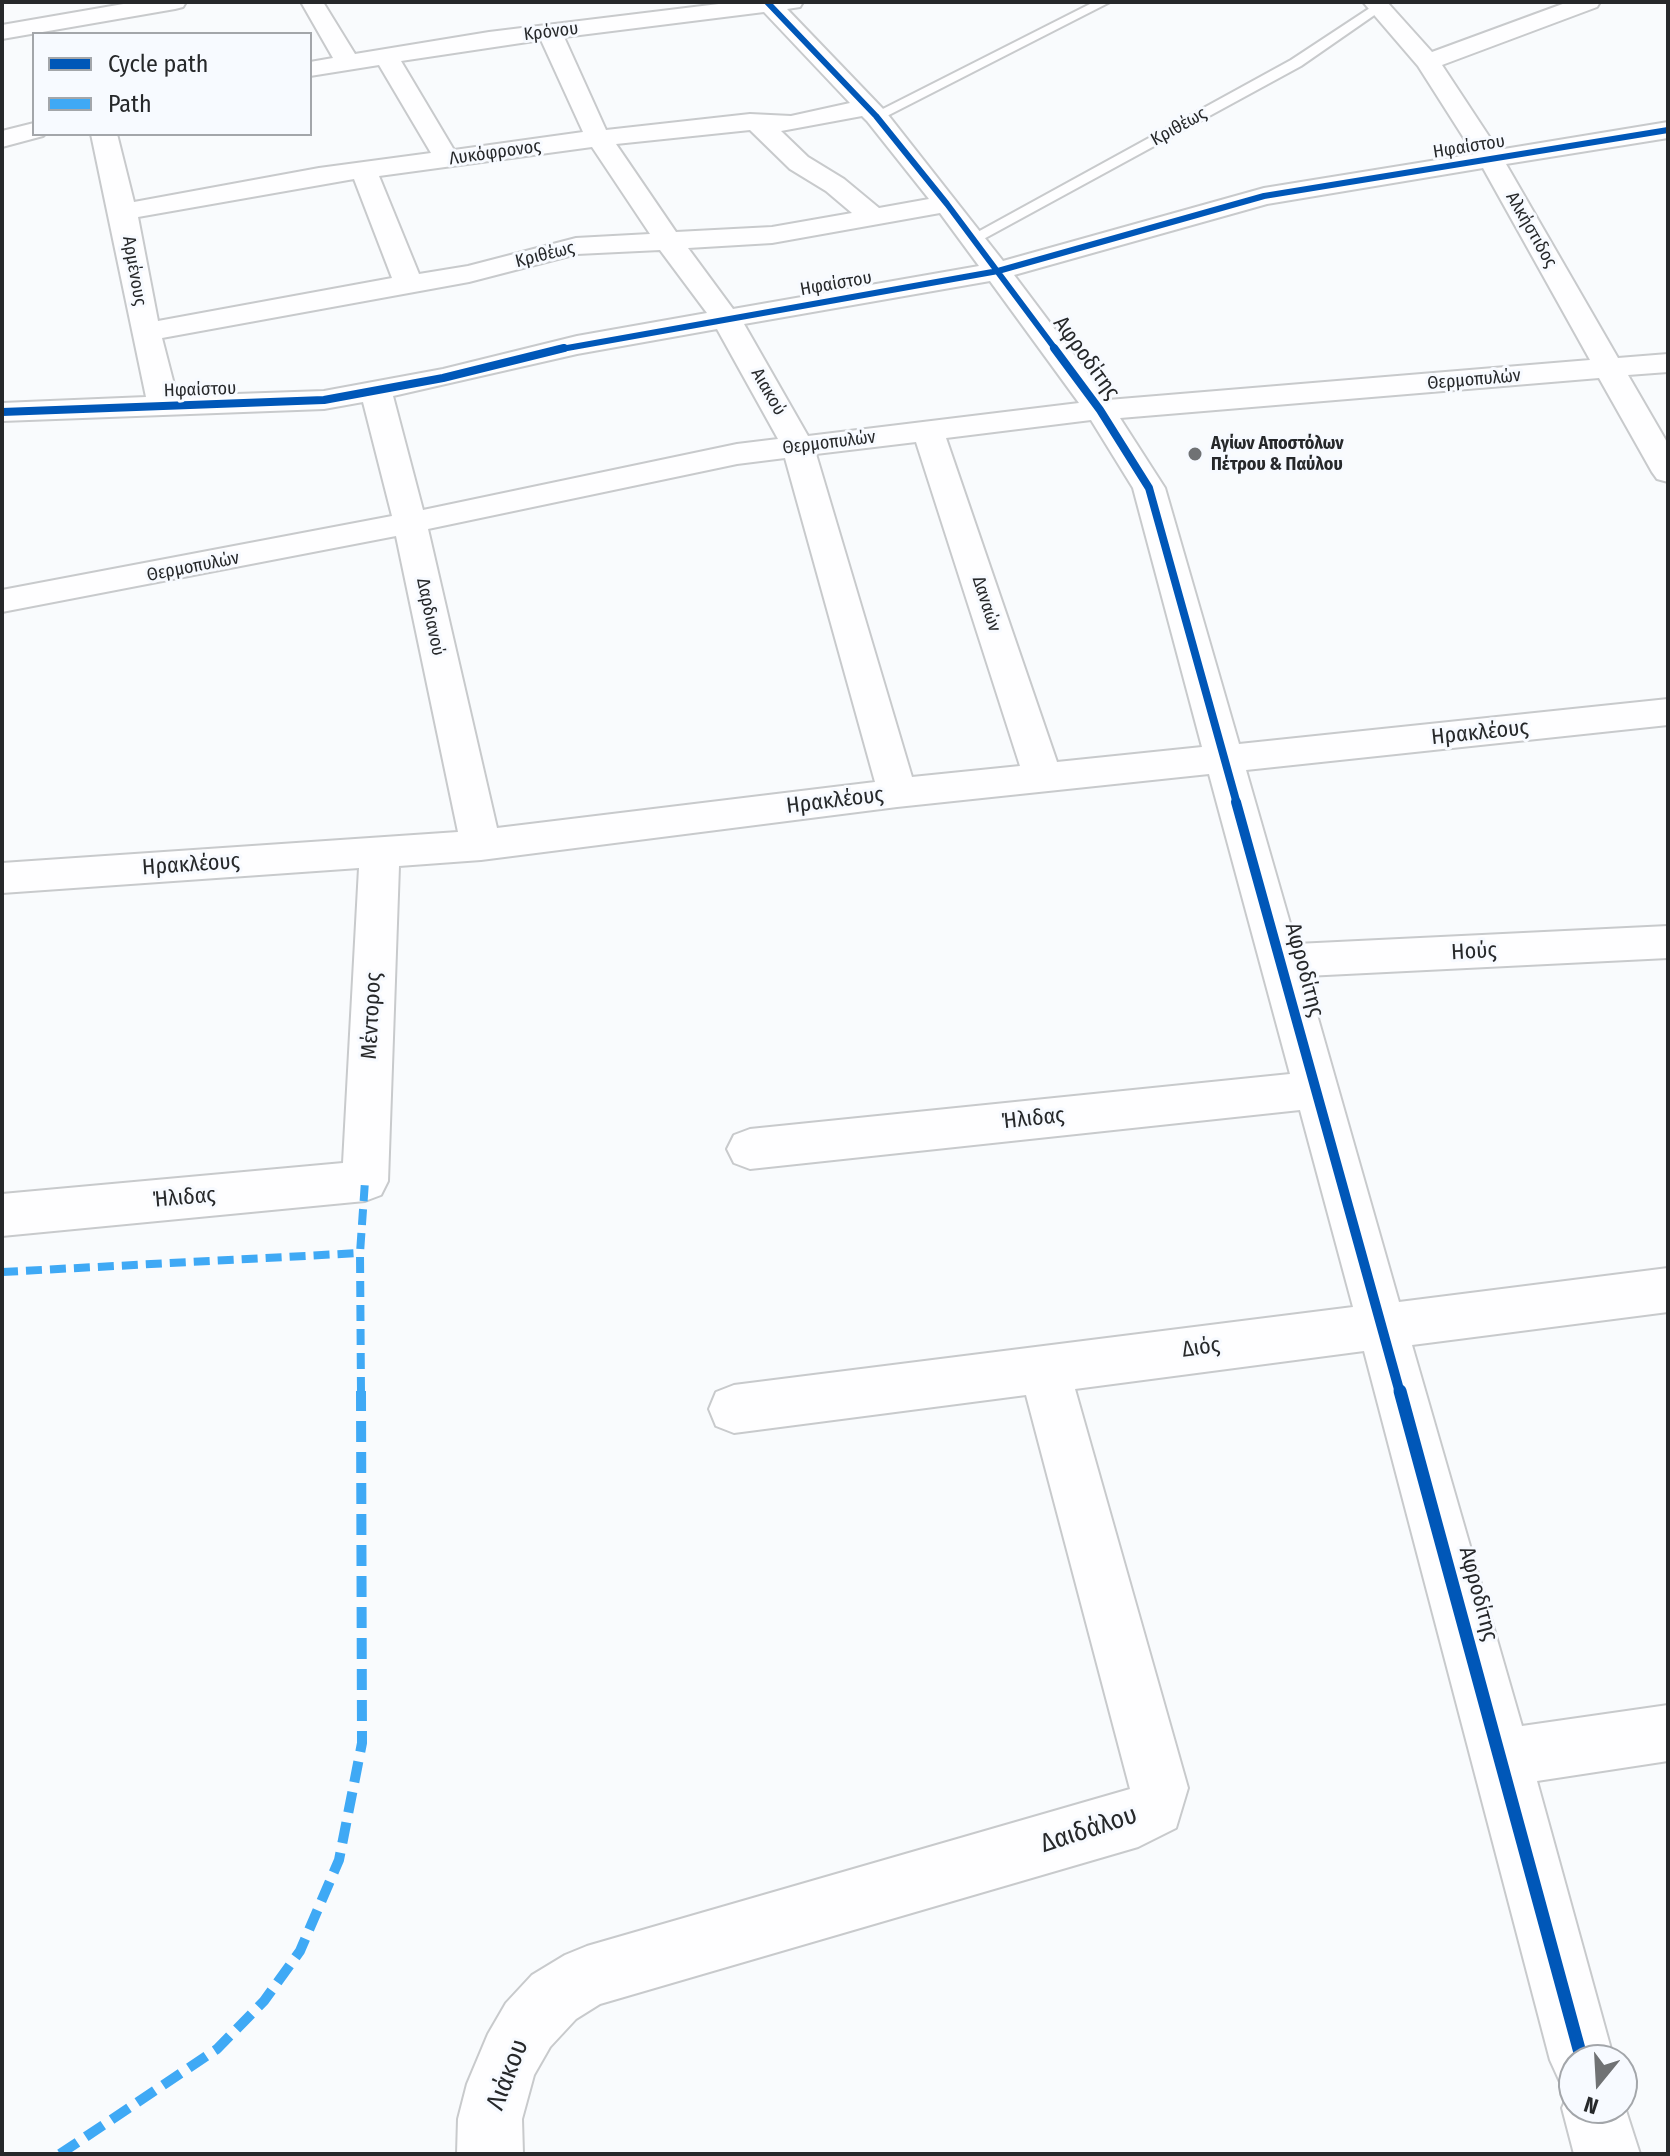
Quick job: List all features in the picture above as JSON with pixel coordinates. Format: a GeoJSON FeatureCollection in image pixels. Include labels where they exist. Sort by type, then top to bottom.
{"type":"FeatureCollection","features":[{"type":"Feature","properties":{"kind":"street"},"geometry":{"type":"LineString","coordinates":[[2,32],[175,2]]}},
{"type":"Feature","properties":{"kind":"street"},"geometry":{"type":"LineString","coordinates":[[312,2],[347,61]]}},
{"type":"Feature","properties":{"kind":"street"},"geometry":{"type":"LineString","coordinates":[[1428,62],[1589,2]]}},
{"type":"Feature","properties":{"kind":"street","name":"Κρόνου"},"geometry":{"type":"LineString","coordinates":[[312,69],[385,55],[776,3]]}},
{"type":"Feature","properties":{"kind":"street","name":"Αφροδίτης"},"geometry":{"type":"LineString","coordinates":[[776,3],[872,111],[947,204],[1100,410],[1149,488],[1383,1324],[1578,2044]]}},
{"type":"Feature","properties":{"kind":"street","name":"Αλκήστιδος"},"geometry":{"type":"LineString","coordinates":[[1377,4],[1428,62],[1491,160],[1668,472]]}},
{"type":"Feature","properties":{"kind":"street"},"geometry":{"type":"LineString","coordinates":[[137,9],[153,32]]}},
{"type":"Feature","properties":{"kind":"street","name":"Αιακού"},"geometry":{"type":"LineString","coordinates":[[550,32],[599,138],[669,242],[726,319],[798,446],[897,793]]}},
{"type":"Feature","properties":{"kind":"street"},"geometry":{"type":"LineString","coordinates":[[385,55],[447,159]]}},
{"type":"Feature","properties":{"kind":"street","name":"Λυκόφρoνος"},"geometry":{"type":"LineString","coordinates":[[123,212],[364,170],[599,138],[757,122],[791,124],[872,111]]}},
{"type":"Feature","properties":{"kind":"street"},"geometry":{"type":"LineString","coordinates":[[757,122],[799,163],[835,185],[876,219]]}},
{"type":"Feature","properties":{"kind":"street","name":"Ηφαίστου"},"geometry":{"type":"LineString","coordinates":[[2,412],[310,402],[376,391],[577,345],[726,319],[986,255],[1264,196],[1668,130]]}},
{"type":"Feature","properties":{"kind":"street"},"geometry":{"type":"LineString","coordinates":[[2,139],[32,132]]}},
{"type":"Feature","properties":{"kind":"street","name":"Αρμένους"},"geometry":{"type":"LineString","coordinates":[[104,136],[164,408]]}},
{"type":"Feature","properties":{"kind":"street"},"geometry":{"type":"LineString","coordinates":[[364,170],[409,285]]}},
{"type":"Feature","properties":{"kind":"street","name":"Κριθέως"},"geometry":{"type":"LineString","coordinates":[[146,332],[485,270],[576,246],[772,235],[947,204]]}},
{"type":"Feature","properties":{"kind":"street","name":"Θερμοπυλών"},"geometry":{"type":"LineString","coordinates":[[2,601],[410,522],[716,458],[798,446],[1100,410],[1668,363]]}},
{"type":"Feature","properties":{"kind":"street","name":"Δαρδιανού"},"geometry":{"type":"LineString","coordinates":[[376,391],[410,522],[481,845]]}},
{"type":"Feature","properties":{"kind":"street","name":"Δαναών"},"geometry":{"type":"LineString","coordinates":[[928,431],[1043,777]]}},
{"type":"Feature","properties":{"kind":"street","name":"Ηρακλέους"},"geometry":{"type":"LineString","coordinates":[[2,878],[481,845],[897,793],[1668,712]]}},
{"type":"Feature","properties":{"kind":"street","name":"Μέντορος"},"geometry":{"type":"LineString","coordinates":[[365,1181],[380,852]]}},
{"type":"Feature","properties":{"kind":"street","name":"Ηούς"},"geometry":{"type":"LineString","coordinates":[[1281,961],[1668,942]]}},
{"type":"Feature","properties":{"kind":"street","name":"Ήλιδας"},"geometry":{"type":"LineString","coordinates":[[750,1149],[1316,1090]]}},
{"type":"Feature","properties":{"kind":"street","name":"Ήλιδας"},"geometry":{"type":"LineString","coordinates":[[2,1215],[365,1181]]}},
{"type":"Feature","properties":{"kind":"street","name":"Διός"},"geometry":{"type":"LineString","coordinates":[[734,1409],[1668,1290]]}},
{"type":"Feature","properties":{"kind":"street","name":"Δαιδάλου"},"geometry":{"type":"LineString","coordinates":[[587,1977],[1138,1818],[1155,1807],[1159,1788],[1044,1369]]}},
{"type":"Feature","properties":{"kind":"street"},"geometry":{"type":"LineString","coordinates":[[1502,1758],[1668,1733]]}},
{"type":"Feature","properties":{"kind":"street","name":"Λιάκου"},"geometry":{"type":"LineString","coordinates":[[490,2154],[490,2119],[510,2056],[528,2025],[554,1997],[587,1977]]}},
{"type":"Feature","properties":{"kind":"street"},"geometry":{"type":"LineString","coordinates":[[1599,2124],[1607,2154]]}},
{"type":"Feature","properties":{"kind":"lane","name":"Λυκόφρoνος"},"geometry":{"type":"LineString","coordinates":[[872,111],[1104,2]]}},
{"type":"Feature","properties":{"kind":"lane","name":"Κριθέως"},"geometry":{"type":"LineString","coordinates":[[986,255],[1296,63],[1377,4]]}},
{"type":"Feature","properties":{"kind":"marked path"},"geometry":{"type":"LineString","coordinates":[[60,2154],[217,2049],[264,2001],[300,1951],[339,1860],[362,1743],[360,1253],[365,1181]]}},
{"type":"Feature","properties":{"kind":"marked path"},"geometry":{"type":"LineString","coordinates":[[2,1272],[360,1253]]}},
{"type":"Feature","properties":{"kind":"cycle path"},"geometry":{"type":"LineString","coordinates":[[767,2],[876,116],[947,204],[1100,410],[1149,488],[1502,1758],[1578,2044]]}},
{"type":"Feature","properties":{"kind":"cycle path"},"geometry":{"type":"LineString","coordinates":[[2,412],[324,400],[443,378],[577,345],[998,271],[1264,196],[1668,130]]}},
{"type":"Feature","properties":{"kind":"place","name":"Αγίων Αποστόλων Πέτρου & Παύλου"},"geometry":{"type":"Point","coordinates":[1195,454]}}]}
